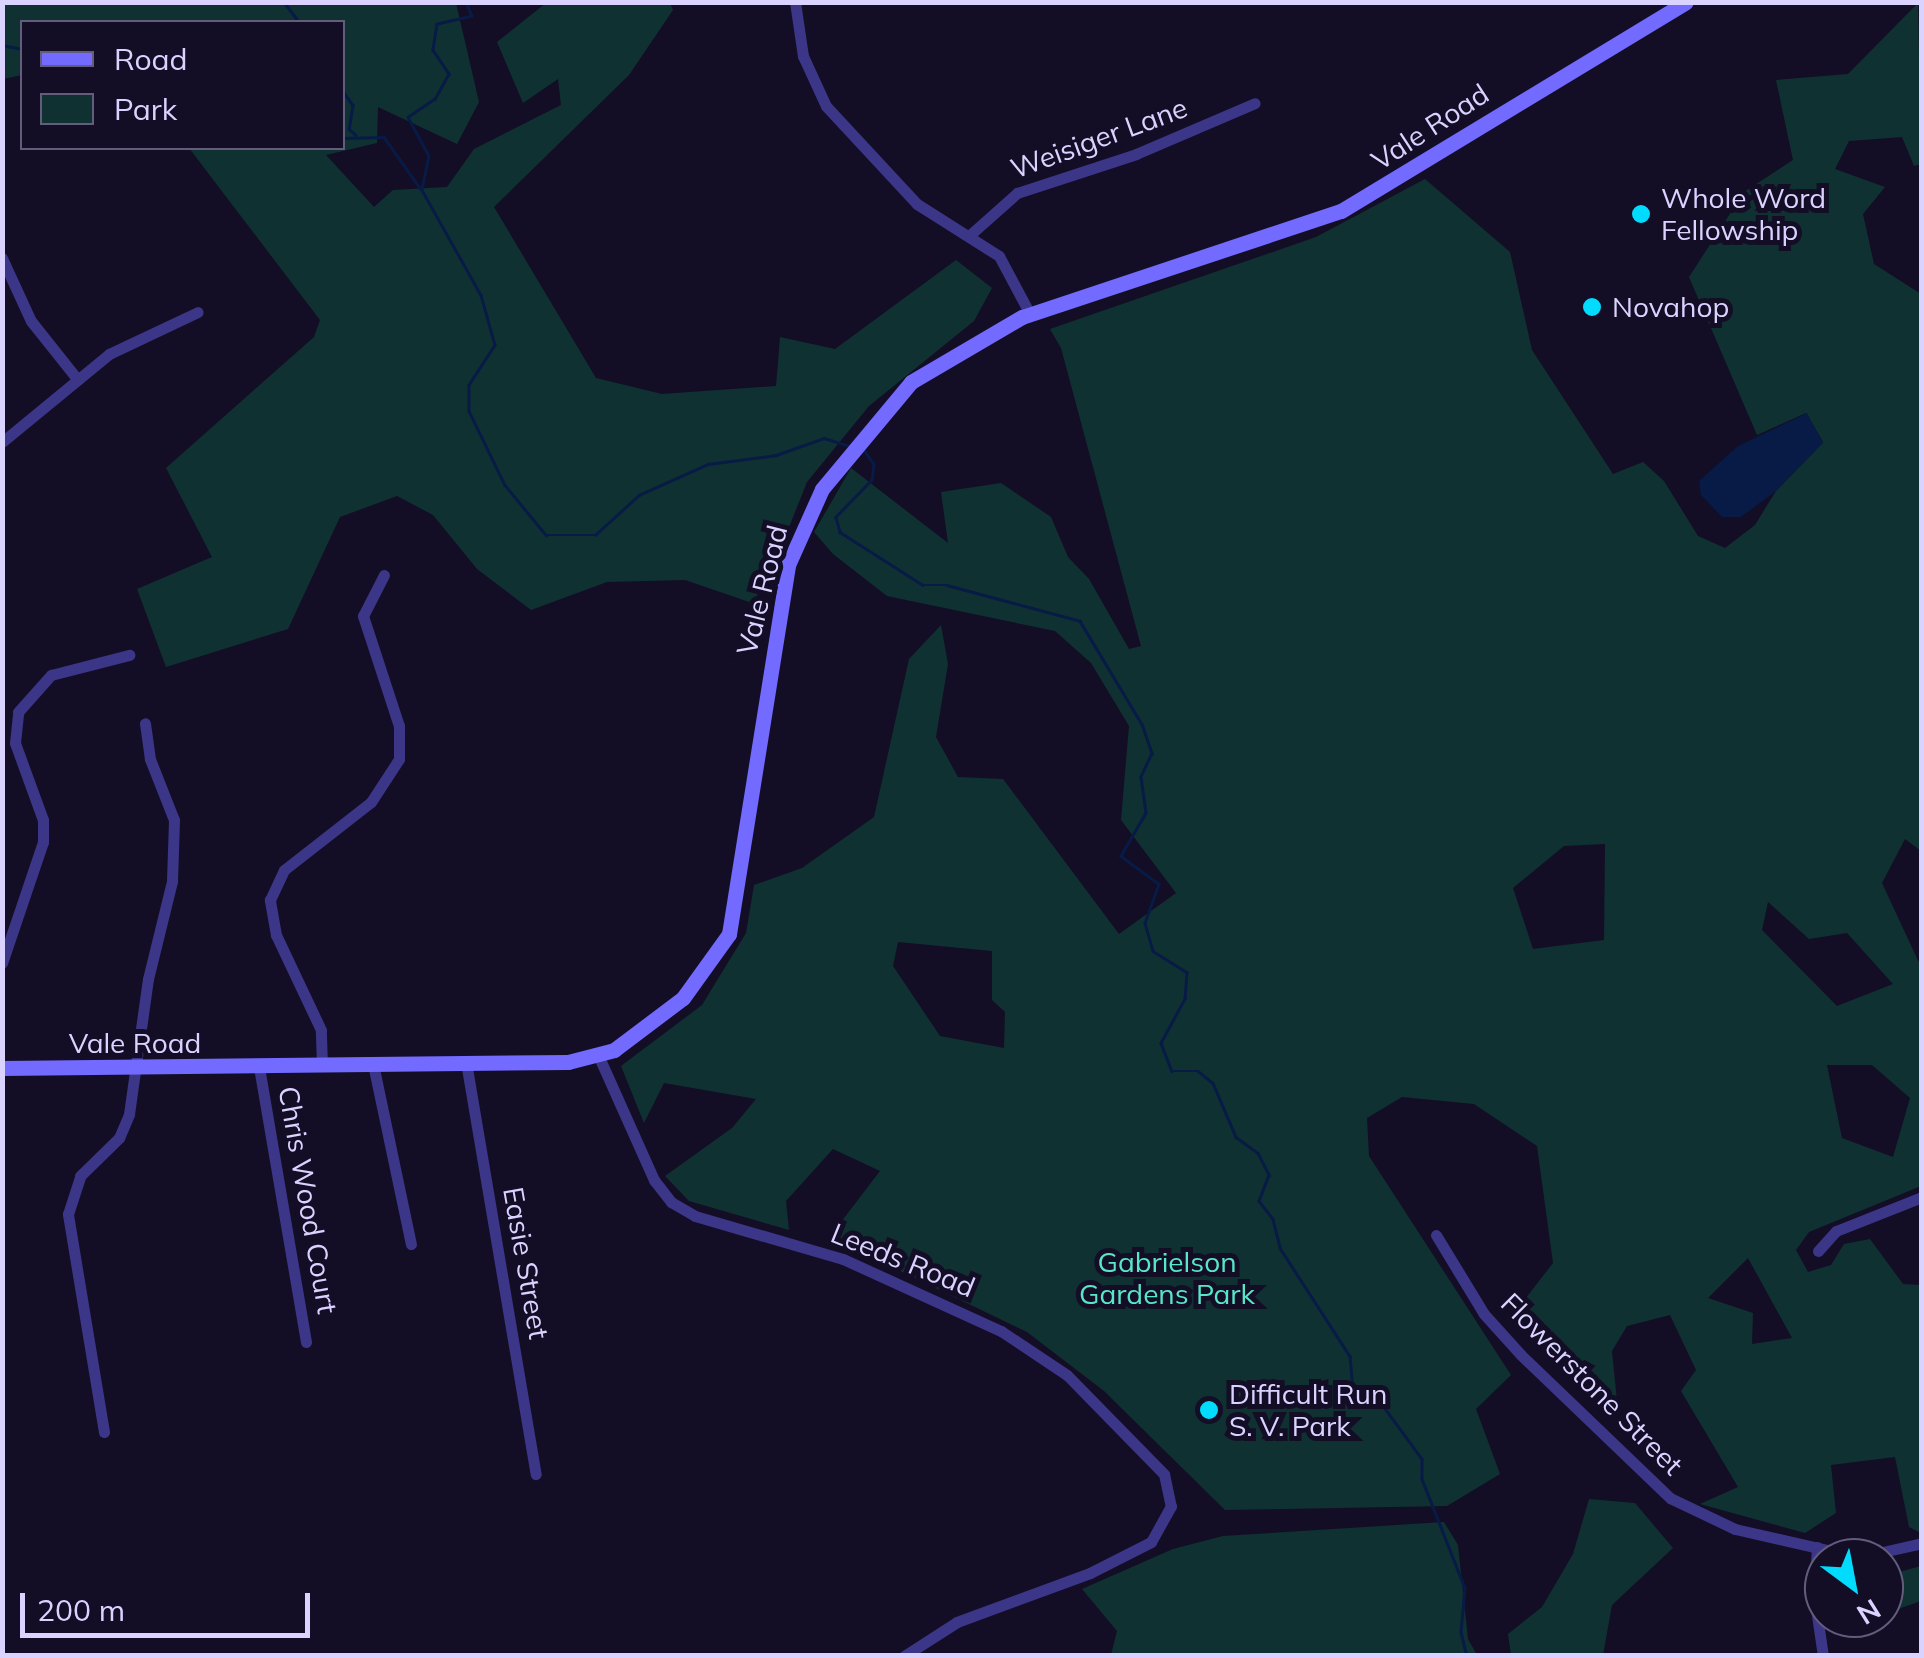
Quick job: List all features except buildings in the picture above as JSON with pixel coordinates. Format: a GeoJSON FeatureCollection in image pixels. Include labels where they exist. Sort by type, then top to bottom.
{"type":"FeatureCollection","features":[{"type":"Feature","properties":{"kind":"main road","name":"Vale Road"},"geometry":{"type":"LineString","coordinates":[[2,1068],[134,1069],[600,1056],[683,998],[729,934],[744,870],[778,602],[796,542],[822,489],[860,436],[933,365],[1030,314],[1341,211],[1686,2]]}},
{"type":"Feature","properties":{"kind":"street"},"geometry":{"type":"LineString","coordinates":[[795,2],[804,56],[826,106],[917,204],[971,234],[1007,266],[1030,314]]}},
{"type":"Feature","properties":{"kind":"street","name":"Weisiger Lane"},"geometry":{"type":"LineString","coordinates":[[971,234],[1017,193],[1136,154],[1255,103]]}},
{"type":"Feature","properties":{"kind":"street"},"geometry":{"type":"LineString","coordinates":[[2,258],[31,322],[78,380]]}},
{"type":"Feature","properties":{"kind":"street"},"geometry":{"type":"LineString","coordinates":[[2,442],[122,346],[198,312]]}},
{"type":"Feature","properties":{"kind":"street"},"geometry":{"type":"LineString","coordinates":[[322,1065],[321,1030],[276,935],[270,900],[284,870],[371,802],[399,758],[399,726],[364,616],[384,574]]}},
{"type":"Feature","properties":{"kind":"street"},"geometry":{"type":"LineString","coordinates":[[2,964],[43,842],[43,820],[15,743],[18,712],[51,674],[130,655]]}},
{"type":"Feature","properties":{"kind":"street"},"geometry":{"type":"LineString","coordinates":[[104,1432],[68,1214],[80,1176],[125,1126],[176,848],[174,820],[150,760],[145,723]]}},
{"type":"Feature","properties":{"kind":"street","name":"Leeds Road"},"geometry":{"type":"LineString","coordinates":[[600,1056],[654,1180],[671,1202],[695,1216],[902,1282],[1038,1352],[1105,1409],[1164,1474],[1171,1506],[1159,1534],[1090,1573],[957,1622],[904,1656]]}},
{"type":"Feature","properties":{"kind":"street","name":"Easie Street"},"geometry":{"type":"LineString","coordinates":[[466,1062],[536,1474]]}},
{"type":"Feature","properties":{"kind":"street"},"geometry":{"type":"LineString","coordinates":[[373,1064],[411,1244]]}},
{"type":"Feature","properties":{"kind":"street","name":"Chris Wood Court"},"geometry":{"type":"LineString","coordinates":[[259,1066],[306,1342]]}},
{"type":"Feature","properties":{"kind":"street"},"geometry":{"type":"LineString","coordinates":[[1818,1251],[1836,1231],[1922,1197]]}},
{"type":"Feature","properties":{"kind":"street","name":"Flowerstone Street"},"geometry":{"type":"LineString","coordinates":[[1436,1235],[1484,1314],[1520,1355],[1670,1498],[1735,1529],[1804,1544]]}},
{"type":"Feature","properties":{"kind":"green space"},"geometry":{"type":"Polygon","coordinates":[[[3,2],[456,3],[479,102],[457,144],[378,107],[377,143],[326,155],[374,207],[393,190],[447,187],[474,149],[561,105],[558,79],[523,103],[497,42],[546,3],[670,3],[673,10],[629,75],[494,207],[596,378],[662,394],[776,386],[780,337],[835,349],[956,260],[992,288],[974,321],[869,406],[807,482],[758,605],[685,580],[607,582],[531,610],[477,569],[433,515],[397,496],[340,517],[288,629],[166,667],[137,589],[212,557],[166,468],[314,337],[320,320],[191,150],[345,150],[345,20],[20,20],[20,75],[3,79],[3,2]]]}},
{"type":"Feature","properties":{"kind":"green space","name":"Gabrielson Gardens Park"},"geometry":{"type":"Polygon","coordinates":[[[1918,3],[1921,164],[1914,166],[1902,137],[1849,141],[1835,169],[1885,187],[1863,214],[1874,264],[1921,294],[1921,851],[1905,839],[1882,883],[1921,967],[1921,1186],[1809,1232],[1796,1250],[1808,1272],[1831,1265],[1844,1244],[1870,1239],[1903,1284],[1921,1285],[1921,1533],[1909,1527],[1895,1457],[1831,1465],[1836,1513],[1805,1533],[1700,1504],[1738,1487],[1681,1391],[1696,1370],[1670,1315],[1627,1326],[1612,1351],[1618,1411],[1515,1312],[1553,1263],[1537,1146],[1474,1104],[1402,1097],[1367,1118],[1369,1156],[1511,1375],[1476,1409],[1500,1474],[1447,1506],[1225,1510],[1104,1391],[1027,1332],[892,1267],[825,1243],[880,1171],[833,1149],[786,1201],[789,1230],[689,1201],[665,1176],[732,1128],[756,1099],[664,1083],[644,1123],[621,1066],[702,1005],[746,933],[754,885],[802,868],[874,817],[909,659],[941,625],[948,664],[936,737],[958,777],[1003,779],[1119,934],[1176,893],[1121,820],[1129,726],[1091,663],[1055,631],[887,596],[833,554],[814,532],[851,468],[948,543],[941,492],[1001,483],[1051,517],[1068,557],[1089,579],[1129,649],[1141,646],[1061,348],[1050,329],[1316,237],[1425,179],[1510,252],[1532,350],[1613,474],[1643,462],[1664,481],[1698,536],[1725,548],[1755,525],[1776,491],[1823,442],[1806,413],[1757,435],[1689,277],[1744,192],[1793,160],[1776,80],[1848,74],[1918,3]],[[1605,844],[1564,846],[1513,888],[1533,949],[1604,940],[1605,844]],[[1768,902],[1762,930],[1837,1006],[1893,984],[1847,933],[1809,939],[1768,902]],[[898,942],[893,966],[940,1036],[1004,1048],[1005,1012],[992,1000],[992,951],[898,942]],[[1827,1065],[1842,1138],[1893,1157],[1910,1098],[1872,1065],[1827,1065]],[[1748,1258],[1708,1298],[1753,1313],[1752,1344],[1792,1338],[1748,1258]]]}},
{"type":"Feature","properties":{"kind":"green space"},"geometry":{"type":"Polygon","coordinates":[[[1589,1499],[1635,1503],[1673,1548],[1612,1605],[1603,1655],[1511,1655],[1508,1634],[1542,1607],[1573,1554],[1589,1499]]]}},
{"type":"Feature","properties":{"kind":"green space"},"geometry":{"type":"Polygon","coordinates":[[[1444,1522],[1458,1545],[1468,1639],[1477,1655],[1111,1655],[1117,1631],[1082,1589],[1173,1549],[1223,1536],[1444,1522]]]}},
{"type":"Feature","properties":{"kind":"green space"},"geometry":{"type":"Polygon","coordinates":[[[1921,1566],[1921,1601],[1904,1607],[1904,1571],[1921,1566]]]}},
{"type":"Feature","properties":{"kind":"water"},"geometry":{"type":"Polygon","coordinates":[[[1807,413],[1823,443],[1776,491],[1741,517],[1722,517],[1701,495],[1699,481],[1738,446],[1807,413]]]}},
{"type":"Feature","properties":{"kind":"waterway"},"geometry":{"type":"LineString","coordinates":[[284,2],[298,20]]}},
{"type":"Feature","properties":{"kind":"waterway"},"geometry":{"type":"LineString","coordinates":[[466,2],[472,16],[437,24],[433,50],[449,74],[435,99],[408,117],[429,156],[422,190],[481,295],[495,345],[469,385],[469,411],[505,485],[546,535],[595,535],[639,495],[708,464],[776,455],[824,438],[851,446]]}},
{"type":"Feature","properties":{"kind":"waterway"},"geometry":{"type":"LineString","coordinates":[[2,45],[20,49]]}},
{"type":"Feature","properties":{"kind":"waterway"},"geometry":{"type":"LineString","coordinates":[[345,94],[353,105],[349,129],[356,135]]}},
{"type":"Feature","properties":{"kind":"waterway"},"geometry":{"type":"LineString","coordinates":[[345,138],[384,137],[420,188]]}},
{"type":"Feature","properties":{"kind":"waterway"},"geometry":{"type":"LineString","coordinates":[[864,450],[874,464],[872,480],[836,517],[840,532],[923,585],[947,585],[1080,621],[1142,724],[1152,753],[1141,777],[1146,813],[1121,856],[1159,884],[1145,923],[1153,951],[1187,972],[1185,999],[1161,1043],[1172,1071],[1198,1071],[1213,1083],[1236,1137],[1258,1153],[1269,1175],[1259,1201],[1273,1219],[1280,1248],[1350,1356],[1354,1400],[1384,1407],[1422,1459],[1422,1479],[1465,1588],[1461,1632],[1467,1656]]}},
{"type":"Feature","properties":{"kind":"place","name":"Whole Word Fellowship"},"geometry":{"type":"Point","coordinates":[1641,214]}},
{"type":"Feature","properties":{"kind":"place","name":"Novahop"},"geometry":{"type":"Point","coordinates":[1592,307]}},
{"type":"Feature","properties":{"kind":"place","name":"Difficult Run S. V. Park"},"geometry":{"type":"Point","coordinates":[1209,1410]}}]}
